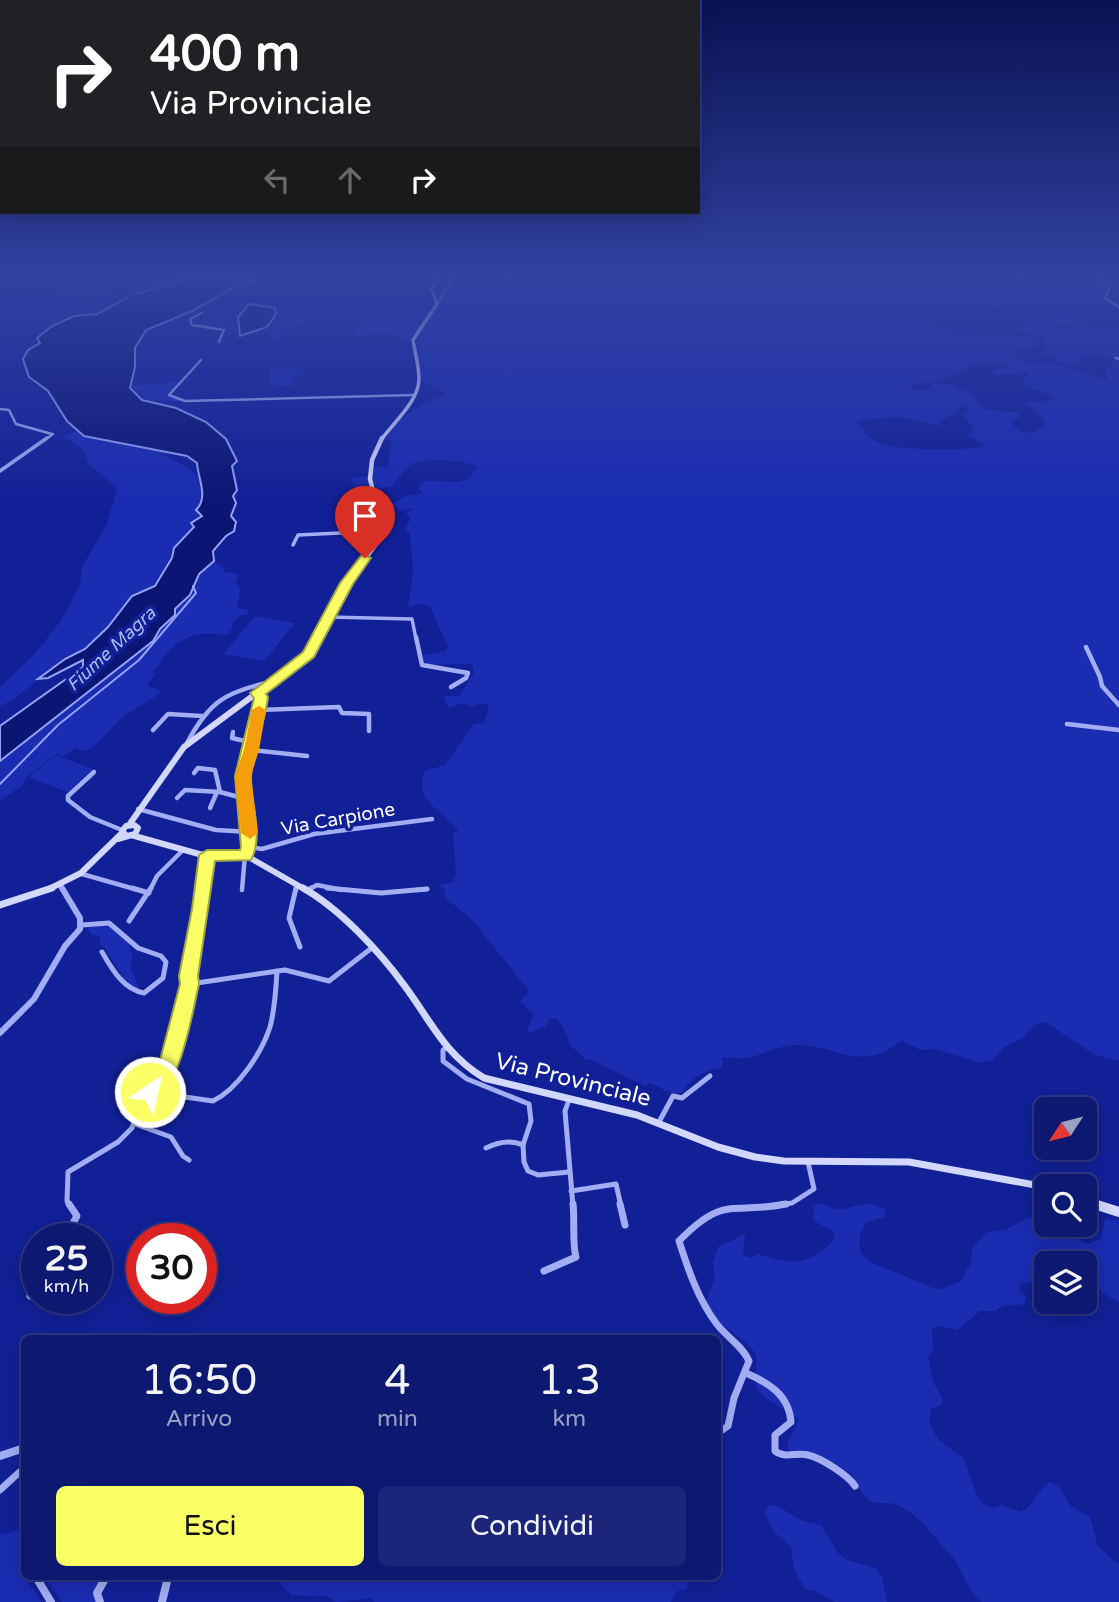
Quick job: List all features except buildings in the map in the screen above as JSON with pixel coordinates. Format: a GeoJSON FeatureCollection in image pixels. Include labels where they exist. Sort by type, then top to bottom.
{"type":"FeatureCollection","features":[{"type":"Feature","properties":{"kind":"main road"},"geometry":{"type":"LineString","coordinates":[[0,905],[61,885],[82,874],[129,831],[136,812],[187,744],[309,654],[346,583],[377,544],[382,531],[370,479],[372,460],[381,439],[413,396],[419,379],[415,355]]}},
{"type":"Feature","properties":{"kind":"main road","name":"Via Provinciale"},"geometry":{"type":"LineString","coordinates":[[129,831],[144,838],[207,855],[245,855],[298,884],[373,947],[404,985],[446,1048],[464,1066],[484,1078],[659,1122],[737,1153],[777,1161],[927,1164],[1034,1185]]}},
{"type":"Feature","properties":{"kind":"main road"},"geometry":{"type":"LineString","coordinates":[[1097,1204],[1119,1212]]}},
{"type":"Feature","properties":{"kind":"street"},"geometry":{"type":"LineString","coordinates":[[201,360],[169,395],[186,401],[413,396]]}},
{"type":"Feature","properties":{"kind":"street"},"geometry":{"type":"LineString","coordinates":[[0,409],[9,410],[16,424],[53,434],[0,471]]}},
{"type":"Feature","properties":{"kind":"street"},"geometry":{"type":"LineString","coordinates":[[293,545],[298,535],[382,531]]}},
{"type":"Feature","properties":{"kind":"street"},"geometry":{"type":"LineString","coordinates":[[328,617],[412,619],[422,665],[468,673],[466,678],[451,687]]}},
{"type":"Feature","properties":{"kind":"street"},"geometry":{"type":"LineString","coordinates":[[1086,647],[1102,678],[1102,686],[1119,705]]}},
{"type":"Feature","properties":{"kind":"street"},"geometry":{"type":"LineString","coordinates":[[187,744],[202,716],[225,694],[274,681]]}},
{"type":"Feature","properties":{"kind":"street"},"geometry":{"type":"LineString","coordinates":[[242,890],[250,832],[243,776],[252,750],[261,697],[258,693]]}},
{"type":"Feature","properties":{"kind":"street"},"geometry":{"type":"LineString","coordinates":[[259,710],[339,707],[342,713],[369,714],[369,731]]}},
{"type":"Feature","properties":{"kind":"street"},"geometry":{"type":"LineString","coordinates":[[153,730],[166,715],[202,716]]}},
{"type":"Feature","properties":{"kind":"street"},"geometry":{"type":"LineString","coordinates":[[1067,724],[1119,730]]}},
{"type":"Feature","properties":{"kind":"street"},"geometry":{"type":"LineString","coordinates":[[233,732],[232,738],[253,743]]}},
{"type":"Feature","properties":{"kind":"street"},"geometry":{"type":"LineString","coordinates":[[252,750],[307,756]]}},
{"type":"Feature","properties":{"kind":"street"},"geometry":{"type":"LineString","coordinates":[[194,773],[198,768],[215,770],[219,792],[210,808]]}},
{"type":"Feature","properties":{"kind":"street"},"geometry":{"type":"LineString","coordinates":[[94,772],[68,796],[68,800],[90,817],[129,831]]}},
{"type":"Feature","properties":{"kind":"street"},"geometry":{"type":"LineString","coordinates":[[177,798],[186,790],[219,792],[246,799]]}},
{"type":"Feature","properties":{"kind":"street"},"geometry":{"type":"LineString","coordinates":[[136,812],[216,830],[250,832]]}},
{"type":"Feature","properties":{"kind":"street","name":"Via Carpione"},"geometry":{"type":"LineString","coordinates":[[249,847],[262,849],[314,834],[432,819]]}},
{"type":"Feature","properties":{"kind":"street"},"geometry":{"type":"LineString","coordinates":[[129,921],[149,893],[157,876],[183,850]]}},
{"type":"Feature","properties":{"kind":"street"},"geometry":{"type":"LineString","coordinates":[[74,1223],[78,1216],[67,1201],[68,1172],[113,1147],[135,1124],[139,1104],[163,1080],[168,1068],[190,984],[188,976],[201,909],[207,855]]}},
{"type":"Feature","properties":{"kind":"street"},"geometry":{"type":"LineString","coordinates":[[82,874],[149,893]]}},
{"type":"Feature","properties":{"kind":"street"},"geometry":{"type":"LineString","coordinates":[[298,884],[289,918],[300,947]]}},
{"type":"Feature","properties":{"kind":"street"},"geometry":{"type":"LineString","coordinates":[[61,885],[82,925]]}},
{"type":"Feature","properties":{"kind":"street"},"geometry":{"type":"LineString","coordinates":[[307,891],[317,885],[329,889],[382,893],[427,890]]}},
{"type":"Feature","properties":{"kind":"street"},"geometry":{"type":"LineString","coordinates":[[82,925],[109,923],[138,948],[161,956],[166,962],[163,978],[144,993],[136,992],[124,983],[102,952]]}},
{"type":"Feature","properties":{"kind":"street"},"geometry":{"type":"LineString","coordinates":[[0,1032],[34,999],[82,925]]}},
{"type":"Feature","properties":{"kind":"street"},"geometry":{"type":"LineString","coordinates":[[190,984],[295,970],[329,981],[373,947]]}},
{"type":"Feature","properties":{"kind":"street"},"geometry":{"type":"LineString","coordinates":[[150,1092],[213,1101],[226,1095],[269,1030],[276,971]]}},
{"type":"Feature","properties":{"kind":"street"},"geometry":{"type":"LineString","coordinates":[[446,1048],[443,1050],[443,1060],[457,1073],[529,1104],[531,1121],[523,1145],[524,1162],[528,1171],[538,1175],[569,1172]]}},
{"type":"Feature","properties":{"kind":"street"},"geometry":{"type":"LineString","coordinates":[[659,1122],[673,1096],[682,1098],[710,1076]]}},
{"type":"Feature","properties":{"kind":"street"},"geometry":{"type":"LineString","coordinates":[[544,1271],[576,1257],[565,1111],[569,1100]]}},
{"type":"Feature","properties":{"kind":"street"},"geometry":{"type":"LineString","coordinates":[[135,1124],[173,1136],[181,1145],[183,1156],[189,1160]]}},
{"type":"Feature","properties":{"kind":"street"},"geometry":{"type":"LineString","coordinates":[[486,1148],[502,1142],[519,1142],[523,1145]]}},
{"type":"Feature","properties":{"kind":"street"},"geometry":{"type":"LineString","coordinates":[[721,1431],[729,1426],[734,1398],[749,1361],[747,1354],[719,1328],[707,1309],[686,1265],[679,1241],[702,1218],[715,1211],[780,1205],[808,1195],[814,1189],[807,1161]]}},
{"type":"Feature","properties":{"kind":"street"},"geometry":{"type":"LineString","coordinates":[[571,1191],[617,1184],[625,1225]]}},
{"type":"Feature","properties":{"kind":"street"},"geometry":{"type":"LineString","coordinates":[[746,1373],[777,1390],[787,1405],[791,1422],[775,1435],[773,1446],[777,1452],[786,1457],[811,1456],[844,1471],[855,1486]]}},
{"type":"Feature","properties":{"kind":"street"},"geometry":{"type":"LineString","coordinates":[[0,1456],[21,1449]]}},
{"type":"Feature","properties":{"kind":"street"},"geometry":{"type":"LineString","coordinates":[[0,1490],[21,1471]]}},
{"type":"Feature","properties":{"kind":"street"},"geometry":{"type":"LineString","coordinates":[[38,1580],[51,1602]]}},
{"type":"Feature","properties":{"kind":"street"},"geometry":{"type":"LineString","coordinates":[[100,1602],[97,1593],[104,1580]]}},
{"type":"Feature","properties":{"kind":"street"},"geometry":{"type":"LineString","coordinates":[[162,1602],[167,1580]]}},
{"type":"Feature","properties":{"kind":"shaded area"},"geometry":{"type":"Polygon","coordinates":[[[419,355],[1015,355],[1032,363],[1050,362],[1110,381],[1104,371],[1112,366],[1112,360],[1091,355],[1119,355],[1119,1061],[1095,1055],[1045,1022],[1037,1024],[1021,1039],[1004,1047],[993,1060],[980,1063],[935,1049],[920,1050],[902,1040],[883,1052],[862,1057],[809,1046],[787,1046],[745,1058],[723,1057],[722,1068],[699,1076],[682,1093],[677,1094],[648,1083],[647,1087],[589,1059],[586,1060],[569,1044],[568,1036],[557,1019],[550,1018],[546,1026],[529,1033],[527,1031],[533,1014],[520,1002],[529,991],[472,920],[445,897],[445,890],[439,885],[451,883],[456,876],[453,834],[458,830],[432,806],[423,791],[425,771],[445,765],[474,724],[484,723],[489,705],[479,703],[473,707],[463,703],[448,708],[444,696],[459,696],[474,672],[472,664],[424,665],[420,656],[445,651],[448,647],[430,607],[421,604],[408,607],[413,573],[410,534],[405,530],[410,519],[406,512],[415,508],[400,511],[391,504],[407,496],[423,493],[418,489],[421,482],[459,482],[471,475],[477,467],[444,460],[424,461],[407,467],[391,487],[374,489],[372,467],[388,467],[391,441],[383,440],[404,417],[427,402],[447,394],[422,381],[419,355]],[[988,362],[973,365],[953,376],[907,386],[918,391],[931,389],[931,384],[958,384],[951,386],[971,393],[978,405],[986,409],[1019,413],[1019,417],[1012,423],[1023,432],[1032,432],[1045,425],[1044,419],[1024,403],[1028,400],[1041,404],[1055,397],[1023,385],[1024,379],[1019,377],[1029,375],[1027,372],[1000,375],[991,372],[1009,366],[988,362]],[[963,406],[958,407],[959,412],[944,419],[939,426],[901,417],[856,420],[872,439],[890,446],[963,449],[986,446],[968,435],[974,427],[961,415],[970,410],[963,406]]]}},
{"type":"Feature","properties":{"kind":"shaded area"},"geometry":{"type":"Polygon","coordinates":[[[1047,355],[1087,355],[1081,358],[1082,364],[1063,365],[1047,355]]]}},
{"type":"Feature","properties":{"kind":"shaded area"},"geometry":{"type":"Polygon","coordinates":[[[298,367],[296,376],[292,376],[291,386],[270,385],[270,368],[298,367]]]}},
{"type":"Feature","properties":{"kind":"shaded area"},"geometry":{"type":"Polygon","coordinates":[[[182,381],[169,395],[184,401],[181,402],[147,400],[131,386],[182,381]]]}},
{"type":"Feature","properties":{"kind":"shaded area"},"geometry":{"type":"Polygon","coordinates":[[[77,431],[84,436],[125,442],[163,453],[160,455],[188,468],[202,483],[205,492],[203,501],[196,510],[202,516],[191,523],[193,529],[174,548],[172,558],[155,586],[132,596],[108,627],[85,649],[65,659],[11,701],[0,706],[0,687],[35,654],[62,619],[80,585],[82,567],[107,524],[116,492],[117,487],[88,464],[83,450],[63,436],[77,431]]]}},
{"type":"Feature","properties":{"kind":"shaded area"},"geometry":{"type":"Polygon","coordinates":[[[368,476],[373,501],[371,503],[379,527],[360,531],[358,528],[362,523],[355,516],[360,500],[352,478],[368,476]]]}},
{"type":"Feature","properties":{"kind":"shaded area"},"geometry":{"type":"Polygon","coordinates":[[[214,561],[224,568],[223,572],[239,574],[236,583],[240,590],[237,608],[250,610],[246,615],[240,615],[232,623],[233,628],[227,635],[197,635],[175,646],[160,662],[147,685],[161,691],[160,693],[122,718],[86,751],[76,748],[64,756],[56,754],[27,777],[22,786],[0,800],[0,761],[153,641],[160,629],[168,623],[175,608],[184,602],[199,574],[214,561]]]}},
{"type":"Feature","properties":{"kind":"shaded area"},"geometry":{"type":"Polygon","coordinates":[[[255,616],[295,623],[264,661],[223,654],[255,616]]]}},
{"type":"Feature","properties":{"kind":"shaded area"},"geometry":{"type":"Polygon","coordinates":[[[56,755],[93,769],[67,792],[29,777],[56,755]]]}},
{"type":"Feature","properties":{"kind":"shaded area"},"geometry":{"type":"Polygon","coordinates":[[[110,925],[128,942],[133,958],[130,966],[140,990],[126,979],[99,944],[101,937],[91,934],[87,927],[110,925]]]}},
{"type":"Feature","properties":{"kind":"shaded area"},"geometry":{"type":"Polygon","coordinates":[[[822,1203],[836,1209],[846,1209],[868,1204],[885,1209],[886,1216],[865,1223],[860,1236],[862,1253],[874,1264],[939,1290],[961,1281],[971,1262],[973,1246],[989,1232],[1005,1230],[1030,1217],[1034,1219],[1034,1237],[1076,1237],[1088,1244],[1101,1239],[1105,1219],[1119,1220],[1119,1302],[1097,1287],[1097,1251],[1034,1251],[1034,1281],[1020,1284],[1020,1290],[1026,1297],[1024,1304],[1006,1306],[996,1311],[980,1311],[957,1330],[940,1326],[932,1328],[933,1347],[928,1357],[933,1382],[943,1399],[940,1406],[931,1408],[929,1424],[939,1440],[963,1458],[977,1495],[984,1505],[993,1508],[1002,1505],[1021,1512],[1046,1485],[1051,1482],[1059,1487],[1071,1506],[1090,1517],[1098,1547],[1119,1564],[1119,1602],[982,1602],[972,1592],[950,1554],[910,1513],[894,1504],[876,1503],[868,1499],[845,1470],[789,1451],[787,1442],[798,1419],[758,1390],[754,1353],[745,1342],[715,1318],[706,1301],[715,1279],[713,1263],[718,1247],[745,1234],[743,1255],[751,1258],[758,1254],[781,1260],[801,1261],[818,1254],[826,1247],[835,1238],[832,1231],[814,1221],[815,1212],[812,1206],[822,1203]]]}},
{"type":"Feature","properties":{"kind":"shaded area"},"geometry":{"type":"Polygon","coordinates":[[[769,1505],[777,1506],[803,1521],[821,1525],[838,1553],[847,1560],[876,1568],[882,1577],[887,1602],[835,1602],[815,1591],[805,1589],[794,1569],[791,1547],[774,1532],[764,1512],[769,1505]]]}},
{"type":"Feature","properties":{"kind":"shaded area"},"geometry":{"type":"Polygon","coordinates":[[[21,1529],[21,1580],[26,1580],[42,1602],[0,1602],[0,1535],[21,1529]]]}},
{"type":"Feature","properties":{"kind":"shaded area"},"geometry":{"type":"Polygon","coordinates":[[[47,1580],[100,1580],[94,1590],[96,1602],[62,1602],[47,1580]]]}},
{"type":"Feature","properties":{"kind":"shaded area"},"geometry":{"type":"Polygon","coordinates":[[[277,1580],[688,1580],[687,1588],[678,1591],[671,1602],[374,1602],[372,1598],[336,1602],[326,1596],[291,1595],[277,1580]]]}},
{"type":"Feature","properties":{"kind":"water","name":"Fiume Magra"},"geometry":{"type":"Polygon","coordinates":[[[25,355],[135,355],[130,388],[142,400],[176,408],[206,422],[226,439],[237,461],[232,466],[237,490],[233,496],[236,503],[231,516],[236,522],[234,531],[213,551],[214,561],[199,574],[190,595],[175,609],[175,615],[160,629],[153,641],[0,761],[0,726],[83,667],[83,660],[48,678],[38,679],[65,659],[85,649],[108,627],[132,596],[155,586],[172,558],[174,548],[194,527],[191,523],[202,516],[196,510],[202,499],[197,463],[187,456],[84,436],[67,421],[48,391],[29,377],[23,359],[25,355]]]}},
{"type":"Feature","properties":{"kind":"waterway"},"geometry":{"type":"LineString","coordinates":[[0,784],[58,725],[139,660],[196,593],[193,586]]}},
{"type":"Feature","properties":{"kind":"slow traffic"},"geometry":{"type":"LineString","coordinates":[[250,833],[243,776],[252,750],[259,710]]}},
{"type":"Feature","properties":{"kind":"route"},"geometry":{"type":"LineString","coordinates":[[150,1092],[163,1080],[168,1068],[190,984],[188,976],[201,909],[207,855],[245,855],[249,847],[243,776],[252,750],[258,717],[261,697],[258,693],[309,654],[346,583],[365,558]]}}]}
